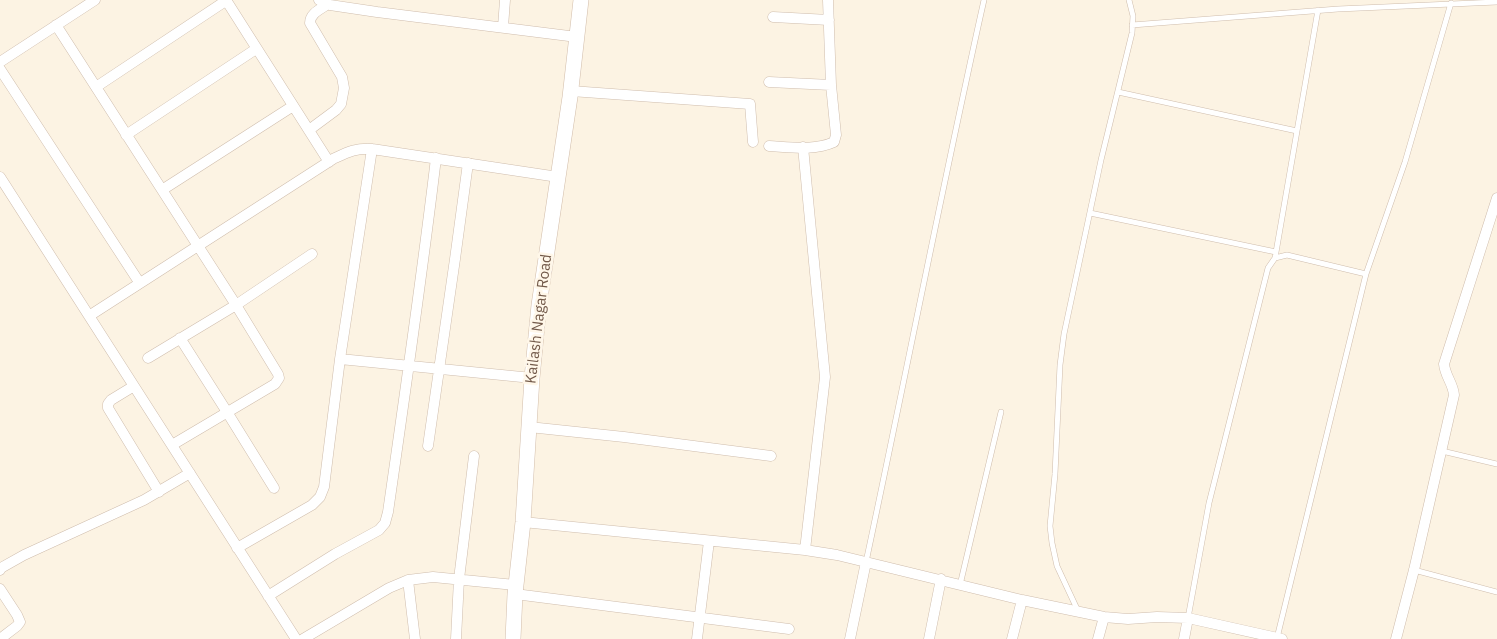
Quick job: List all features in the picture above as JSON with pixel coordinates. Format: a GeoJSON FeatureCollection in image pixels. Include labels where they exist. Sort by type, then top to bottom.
{"type":"FeatureCollection","features":[{"type":"Feature","properties":{"kind":"street"},"geometry":{"type":"LineString","coordinates":[[0,62],[95,0]]}},
{"type":"Feature","properties":{"kind":"street"},"geometry":{"type":"LineString","coordinates":[[96,88],[226,0],[329,162]]}},
{"type":"Feature","properties":{"kind":"street"},"geometry":{"type":"LineString","coordinates":[[503,27],[505,0]]}},
{"type":"Feature","properties":{"kind":"street","name":"Kailash Nagar Road"},"geometry":{"type":"LineString","coordinates":[[513,639],[515,590],[523,522],[532,378],[539,305],[571,91],[581,0]]}},
{"type":"Feature","properties":{"kind":"street"},"geometry":{"type":"LineString","coordinates":[[769,146],[803,147],[826,145],[834,142],[836,135],[831,85],[828,0]]}},
{"type":"Feature","properties":{"kind":"street"},"geometry":{"type":"LineString","coordinates":[[308,130],[336,110],[343,98],[342,77],[310,22],[312,15],[324,2],[377,12],[577,37]]}},
{"type":"Feature","properties":{"kind":"street"},"geometry":{"type":"LineString","coordinates":[[773,17],[830,20]]}},
{"type":"Feature","properties":{"kind":"street"},"geometry":{"type":"LineString","coordinates":[[56,25],[236,304],[278,374],[279,378],[275,384],[172,445]]}},
{"type":"Feature","properties":{"kind":"street"},"geometry":{"type":"LineString","coordinates":[[126,135],[256,49]]}},
{"type":"Feature","properties":{"kind":"street"},"geometry":{"type":"LineString","coordinates":[[0,69],[139,282]]}},
{"type":"Feature","properties":{"kind":"street"},"geometry":{"type":"LineString","coordinates":[[769,82],[831,85]]}},
{"type":"Feature","properties":{"kind":"street"},"geometry":{"type":"LineString","coordinates":[[571,91],[750,104],[753,142]]}},
{"type":"Feature","properties":{"kind":"street"},"geometry":{"type":"LineString","coordinates":[[162,190],[293,106]]}},
{"type":"Feature","properties":{"kind":"street"},"geometry":{"type":"LineString","coordinates":[[803,147],[825,377],[805,550]]}},
{"type":"Feature","properties":{"kind":"street"},"geometry":{"type":"LineString","coordinates":[[89,316],[139,282],[351,150],[372,148],[558,177]]}},
{"type":"Feature","properties":{"kind":"street"},"geometry":{"type":"LineString","coordinates":[[237,548],[312,504],[320,497],[324,487],[340,359],[372,148]]}},
{"type":"Feature","properties":{"kind":"street"},"geometry":{"type":"LineString","coordinates":[[268,596],[335,554],[379,530],[385,523],[409,366],[436,158]]}},
{"type":"Feature","properties":{"kind":"street"},"geometry":{"type":"LineString","coordinates":[[428,446],[468,163]]}},
{"type":"Feature","properties":{"kind":"street"},"geometry":{"type":"LineString","coordinates":[[0,177],[296,639]]}},
{"type":"Feature","properties":{"kind":"street"},"geometry":{"type":"LineString","coordinates":[[1396,639],[1414,570],[1454,395],[1444,364],[1497,198]]}},
{"type":"Feature","properties":{"kind":"street"},"geometry":{"type":"LineString","coordinates":[[148,358],[236,304],[312,254]]}},
{"type":"Feature","properties":{"kind":"street"},"geometry":{"type":"LineString","coordinates":[[180,338],[274,488]]}},
{"type":"Feature","properties":{"kind":"street"},"geometry":{"type":"LineString","coordinates":[[340,359],[532,378]]}},
{"type":"Feature","properties":{"kind":"street"},"geometry":{"type":"LineString","coordinates":[[134,386],[111,400],[108,408],[159,492]]}},
{"type":"Feature","properties":{"kind":"street"},"geometry":{"type":"LineString","coordinates":[[529,427],[770,456]]}},
{"type":"Feature","properties":{"kind":"street"},"geometry":{"type":"LineString","coordinates":[[456,639],[459,579],[474,456]]}},
{"type":"Feature","properties":{"kind":"street"},"geometry":{"type":"LineString","coordinates":[[0,568],[24,555],[144,500],[190,473]]}},
{"type":"Feature","properties":{"kind":"street"},"geometry":{"type":"LineString","coordinates":[[523,522],[805,550],[837,555],[1022,600],[1104,617],[1128,619],[1157,617],[1188,618],[1245,635],[1280,638]]}},
{"type":"Feature","properties":{"kind":"street"},"geometry":{"type":"LineString","coordinates":[[697,639],[709,541]]}},
{"type":"Feature","properties":{"kind":"street"},"geometry":{"type":"LineString","coordinates":[[850,639],[866,562]]}},
{"type":"Feature","properties":{"kind":"street"},"geometry":{"type":"LineString","coordinates":[[303,639],[388,588],[408,580],[433,577],[459,579],[515,590],[789,629]]}},
{"type":"Feature","properties":{"kind":"street"},"geometry":{"type":"LineString","coordinates":[[408,580],[415,639]]}},
{"type":"Feature","properties":{"kind":"street"},"geometry":{"type":"LineString","coordinates":[[929,639],[941,580]]}},
{"type":"Feature","properties":{"kind":"street"},"geometry":{"type":"LineString","coordinates":[[0,589],[20,622],[0,639]]}},
{"type":"Feature","properties":{"kind":"street"},"geometry":{"type":"LineString","coordinates":[[1012,639],[1022,600]]}},
{"type":"Feature","properties":{"kind":"street"},"geometry":{"type":"LineString","coordinates":[[1098,639],[1104,617]]}},
{"type":"Feature","properties":{"kind":"street"},"geometry":{"type":"LineString","coordinates":[[1184,639],[1188,618]]}},
{"type":"Feature","properties":{"kind":"lane"},"geometry":{"type":"LineString","coordinates":[[866,562],[909,361],[957,119],[984,0]]}},
{"type":"Feature","properties":{"kind":"lane"},"geometry":{"type":"LineString","coordinates":[[1079,612],[1057,566],[1050,526],[1055,474],[1061,357],[1064,334],[1090,213],[1132,33],[1133,16],[1130,0]]}},
{"type":"Feature","properties":{"kind":"lane"},"geometry":{"type":"LineString","coordinates":[[1132,25],[1318,10],[1497,2]]}},
{"type":"Feature","properties":{"kind":"lane"},"geometry":{"type":"LineString","coordinates":[[1280,638],[1366,274],[1405,162],[1452,3]]}},
{"type":"Feature","properties":{"kind":"lane"},"geometry":{"type":"LineString","coordinates":[[1188,618],[1209,503],[1268,268],[1276,255],[1318,10]]}},
{"type":"Feature","properties":{"kind":"lane"},"geometry":{"type":"LineString","coordinates":[[1118,92],[1297,131]]}},
{"type":"Feature","properties":{"kind":"lane"},"geometry":{"type":"LineString","coordinates":[[1090,213],[1276,255],[1287,255],[1366,274]]}},
{"type":"Feature","properties":{"kind":"lane"},"geometry":{"type":"LineString","coordinates":[[960,584],[1002,412]]}},
{"type":"Feature","properties":{"kind":"lane"},"geometry":{"type":"LineString","coordinates":[[1442,451],[1497,464]]}},
{"type":"Feature","properties":{"kind":"lane"},"geometry":{"type":"LineString","coordinates":[[1414,570],[1497,592]]}}]}
